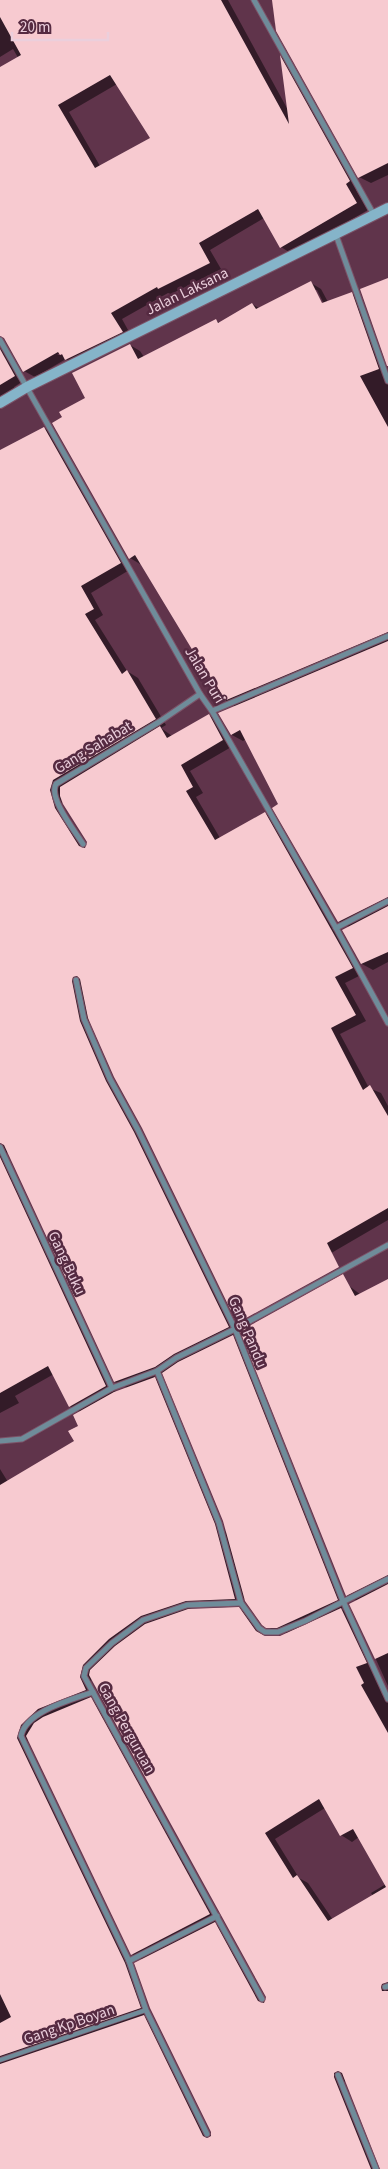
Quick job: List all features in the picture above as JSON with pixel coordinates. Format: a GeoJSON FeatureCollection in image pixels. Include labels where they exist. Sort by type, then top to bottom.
{"type":"FeatureCollection","features":[{"type":"Feature","properties":{"kind":"street"},"geometry":{"type":"LineString","coordinates":[[254,0],[374,216]]}},
{"type":"Feature","properties":{"kind":"street","name":"Jalan Laksana"},"geometry":{"type":"LineString","coordinates":[[0,403],[27,387],[388,208]]}},
{"type":"Feature","properties":{"kind":"street"},"geometry":{"type":"LineString","coordinates":[[336,235],[388,381]]}},
{"type":"Feature","properties":{"kind":"street","name":"Jalan Puri"},"geometry":{"type":"LineString","coordinates":[[0,340],[200,694],[212,711],[336,928],[388,1023]]}},
{"type":"Feature","properties":{"kind":"street"},"geometry":{"type":"LineString","coordinates":[[212,711],[388,636]]}},
{"type":"Feature","properties":{"kind":"street","name":"Gang Sahabat"},"geometry":{"type":"LineString","coordinates":[[83,844],[56,800],[54,788],[56,784],[159,722],[200,694]]}},
{"type":"Feature","properties":{"kind":"street"},"geometry":{"type":"LineString","coordinates":[[336,928],[388,902]]}},
{"type":"Feature","properties":{"kind":"street","name":"Gang Pandu"},"geometry":{"type":"LineString","coordinates":[[76,980],[84,1019],[110,1079],[138,1130],[235,1328],[342,1601],[388,1699]]}},
{"type":"Feature","properties":{"kind":"street","name":"Gang Buku"},"geometry":{"type":"LineString","coordinates":[[0,1147],[112,1388]]}},
{"type":"Feature","properties":{"kind":"street"},"geometry":{"type":"LineString","coordinates":[[0,1441],[22,1438],[112,1388],[157,1370],[176,1358],[388,1245]]}},
{"type":"Feature","properties":{"kind":"street"},"geometry":{"type":"LineString","coordinates":[[157,1370],[219,1522],[241,1603],[258,1628],[271,1633],[305,1622],[342,1601],[388,1579]]}},
{"type":"Feature","properties":{"kind":"street","name":"Gang Perguruan"},"geometry":{"type":"LineString","coordinates":[[241,1603],[187,1605],[143,1620],[112,1643],[86,1668],[84,1676],[262,1999]]}},
{"type":"Feature","properties":{"kind":"street"},"geometry":{"type":"LineString","coordinates":[[93,1692],[57,1705],[28,1720],[23,1727],[21,1736],[128,1960],[146,2010],[207,2134]]}},
{"type":"Feature","properties":{"kind":"street"},"geometry":{"type":"LineString","coordinates":[[128,1960],[217,1916]]}},
{"type":"Feature","properties":{"kind":"street"},"geometry":{"type":"LineString","coordinates":[[338,2075],[376,2169]]}},
{"type":"Feature","properties":{"kind":"lane","name":"Gang Kp Boyan"},"geometry":{"type":"LineString","coordinates":[[0,2060],[146,2010]]}},
{"type":"Feature","properties":{"kind":"building"},"geometry":{"type":"Polygon","coordinates":[[[0,0],[221,0],[289,124],[280,55],[350,181],[346,184],[357,203],[280,248],[258,209],[199,243],[210,263],[158,289],[157,287],[111,313],[123,332],[65,360],[62,354],[60,355],[58,352],[23,372],[4,338],[0,336],[0,67],[21,55],[0,17],[0,0]],[[110,75],[58,105],[95,168],[150,138],[110,75]]]}},
{"type":"Feature","properties":{"kind":"building"},"geometry":{"type":"Polygon","coordinates":[[[272,0],[388,0],[388,163],[358,178],[276,31],[272,0]]]}},
{"type":"Feature","properties":{"kind":"building"},"geometry":{"type":"Polygon","coordinates":[[[388,278],[388,366],[387,366],[360,289],[388,278]]]}},
{"type":"Feature","properties":{"kind":"building"},"geometry":{"type":"Polygon","coordinates":[[[311,281],[322,303],[352,292],[379,369],[360,376],[388,427],[388,632],[224,701],[195,650],[193,651],[135,555],[129,559],[52,423],[62,417],[59,412],[85,398],[72,373],[130,344],[138,359],[216,319],[218,323],[252,303],[256,309],[311,281]]]}},
{"type":"Feature","properties":{"kind":"building"},"geometry":{"type":"Polygon","coordinates":[[[0,349],[15,376],[0,385],[0,349]]]}},
{"type":"Feature","properties":{"kind":"building"},"geometry":{"type":"Polygon","coordinates":[[[44,427],[121,563],[81,586],[94,609],[85,614],[122,674],[127,670],[156,719],[53,780],[50,790],[55,808],[79,846],[85,848],[87,842],[63,804],[60,796],[60,787],[160,726],[167,738],[209,714],[223,740],[181,765],[193,787],[186,791],[215,840],[265,812],[353,968],[335,977],[356,1015],[331,1028],[363,1090],[370,1085],[388,1116],[388,1208],[327,1243],[339,1267],[237,1323],[142,1128],[114,1077],[88,1018],[80,979],[77,976],[73,977],[72,981],[80,1021],[106,1081],[134,1132],[229,1327],[174,1354],[155,1367],[114,1382],[4,1145],[0,1143],[0,450],[44,427]]]}},
{"type":"Feature","properties":{"kind":"building"},"geometry":{"type":"Polygon","coordinates":[[[388,641],[388,897],[338,922],[272,808],[278,804],[240,730],[231,735],[218,713],[388,641]]]}},
{"type":"Feature","properties":{"kind":"building"},"geometry":{"type":"Polygon","coordinates":[[[388,906],[388,952],[361,964],[342,930],[388,906]]]}},
{"type":"Feature","properties":{"kind":"building"},"geometry":{"type":"Polygon","coordinates":[[[0,1157],[106,1386],[69,1407],[48,1366],[0,1393],[0,1157]]]}},
{"type":"Feature","properties":{"kind":"building"},"geometry":{"type":"Polygon","coordinates":[[[343,1274],[355,1296],[388,1279],[388,1575],[346,1596],[240,1331],[343,1274]]]}},
{"type":"Feature","properties":{"kind":"building"},"geometry":{"type":"Polygon","coordinates":[[[233,1335],[338,1600],[277,1628],[266,1628],[262,1625],[245,1601],[223,1521],[162,1373],[178,1362],[233,1335]]]}},
{"type":"Feature","properties":{"kind":"building"},"geometry":{"type":"Polygon","coordinates":[[[155,1377],[215,1524],[235,1599],[186,1601],[141,1616],[109,1639],[83,1665],[80,1677],[86,1690],[38,1709],[21,1725],[17,1738],[125,1963],[141,2008],[0,2056],[0,2023],[11,2017],[0,1994],[0,1485],[74,1441],[68,1431],[78,1426],[73,1415],[114,1392],[155,1377]]]}},
{"type":"Feature","properties":{"kind":"building"},"geometry":{"type":"Polygon","coordinates":[[[388,1584],[388,1653],[375,1659],[349,1604],[388,1584]]]}},
{"type":"Feature","properties":{"kind":"building"},"geometry":{"type":"Polygon","coordinates":[[[239,1607],[256,1631],[265,1636],[280,1636],[341,1608],[367,1663],[356,1667],[364,1683],[361,1685],[388,1733],[388,1982],[382,1984],[381,1987],[382,1991],[388,1991],[388,2169],[380,2169],[342,2073],[338,2071],[334,2073],[334,2077],[371,2169],[0,2169],[0,2064],[144,2015],[203,2136],[207,2138],[211,2136],[211,2132],[150,2008],[134,1963],[215,1922],[258,2001],[264,2003],[266,1997],[89,1675],[90,1670],[115,1646],[145,1624],[188,1609],[239,1607]],[[319,1799],[265,1833],[293,1878],[297,1875],[328,1921],[386,1887],[353,1829],[340,1836],[319,1799]]]}},
{"type":"Feature","properties":{"kind":"building"},"geometry":{"type":"Polygon","coordinates":[[[91,1697],[210,1914],[131,1955],[26,1736],[34,1723],[43,1717],[91,1697]]]}}]}
